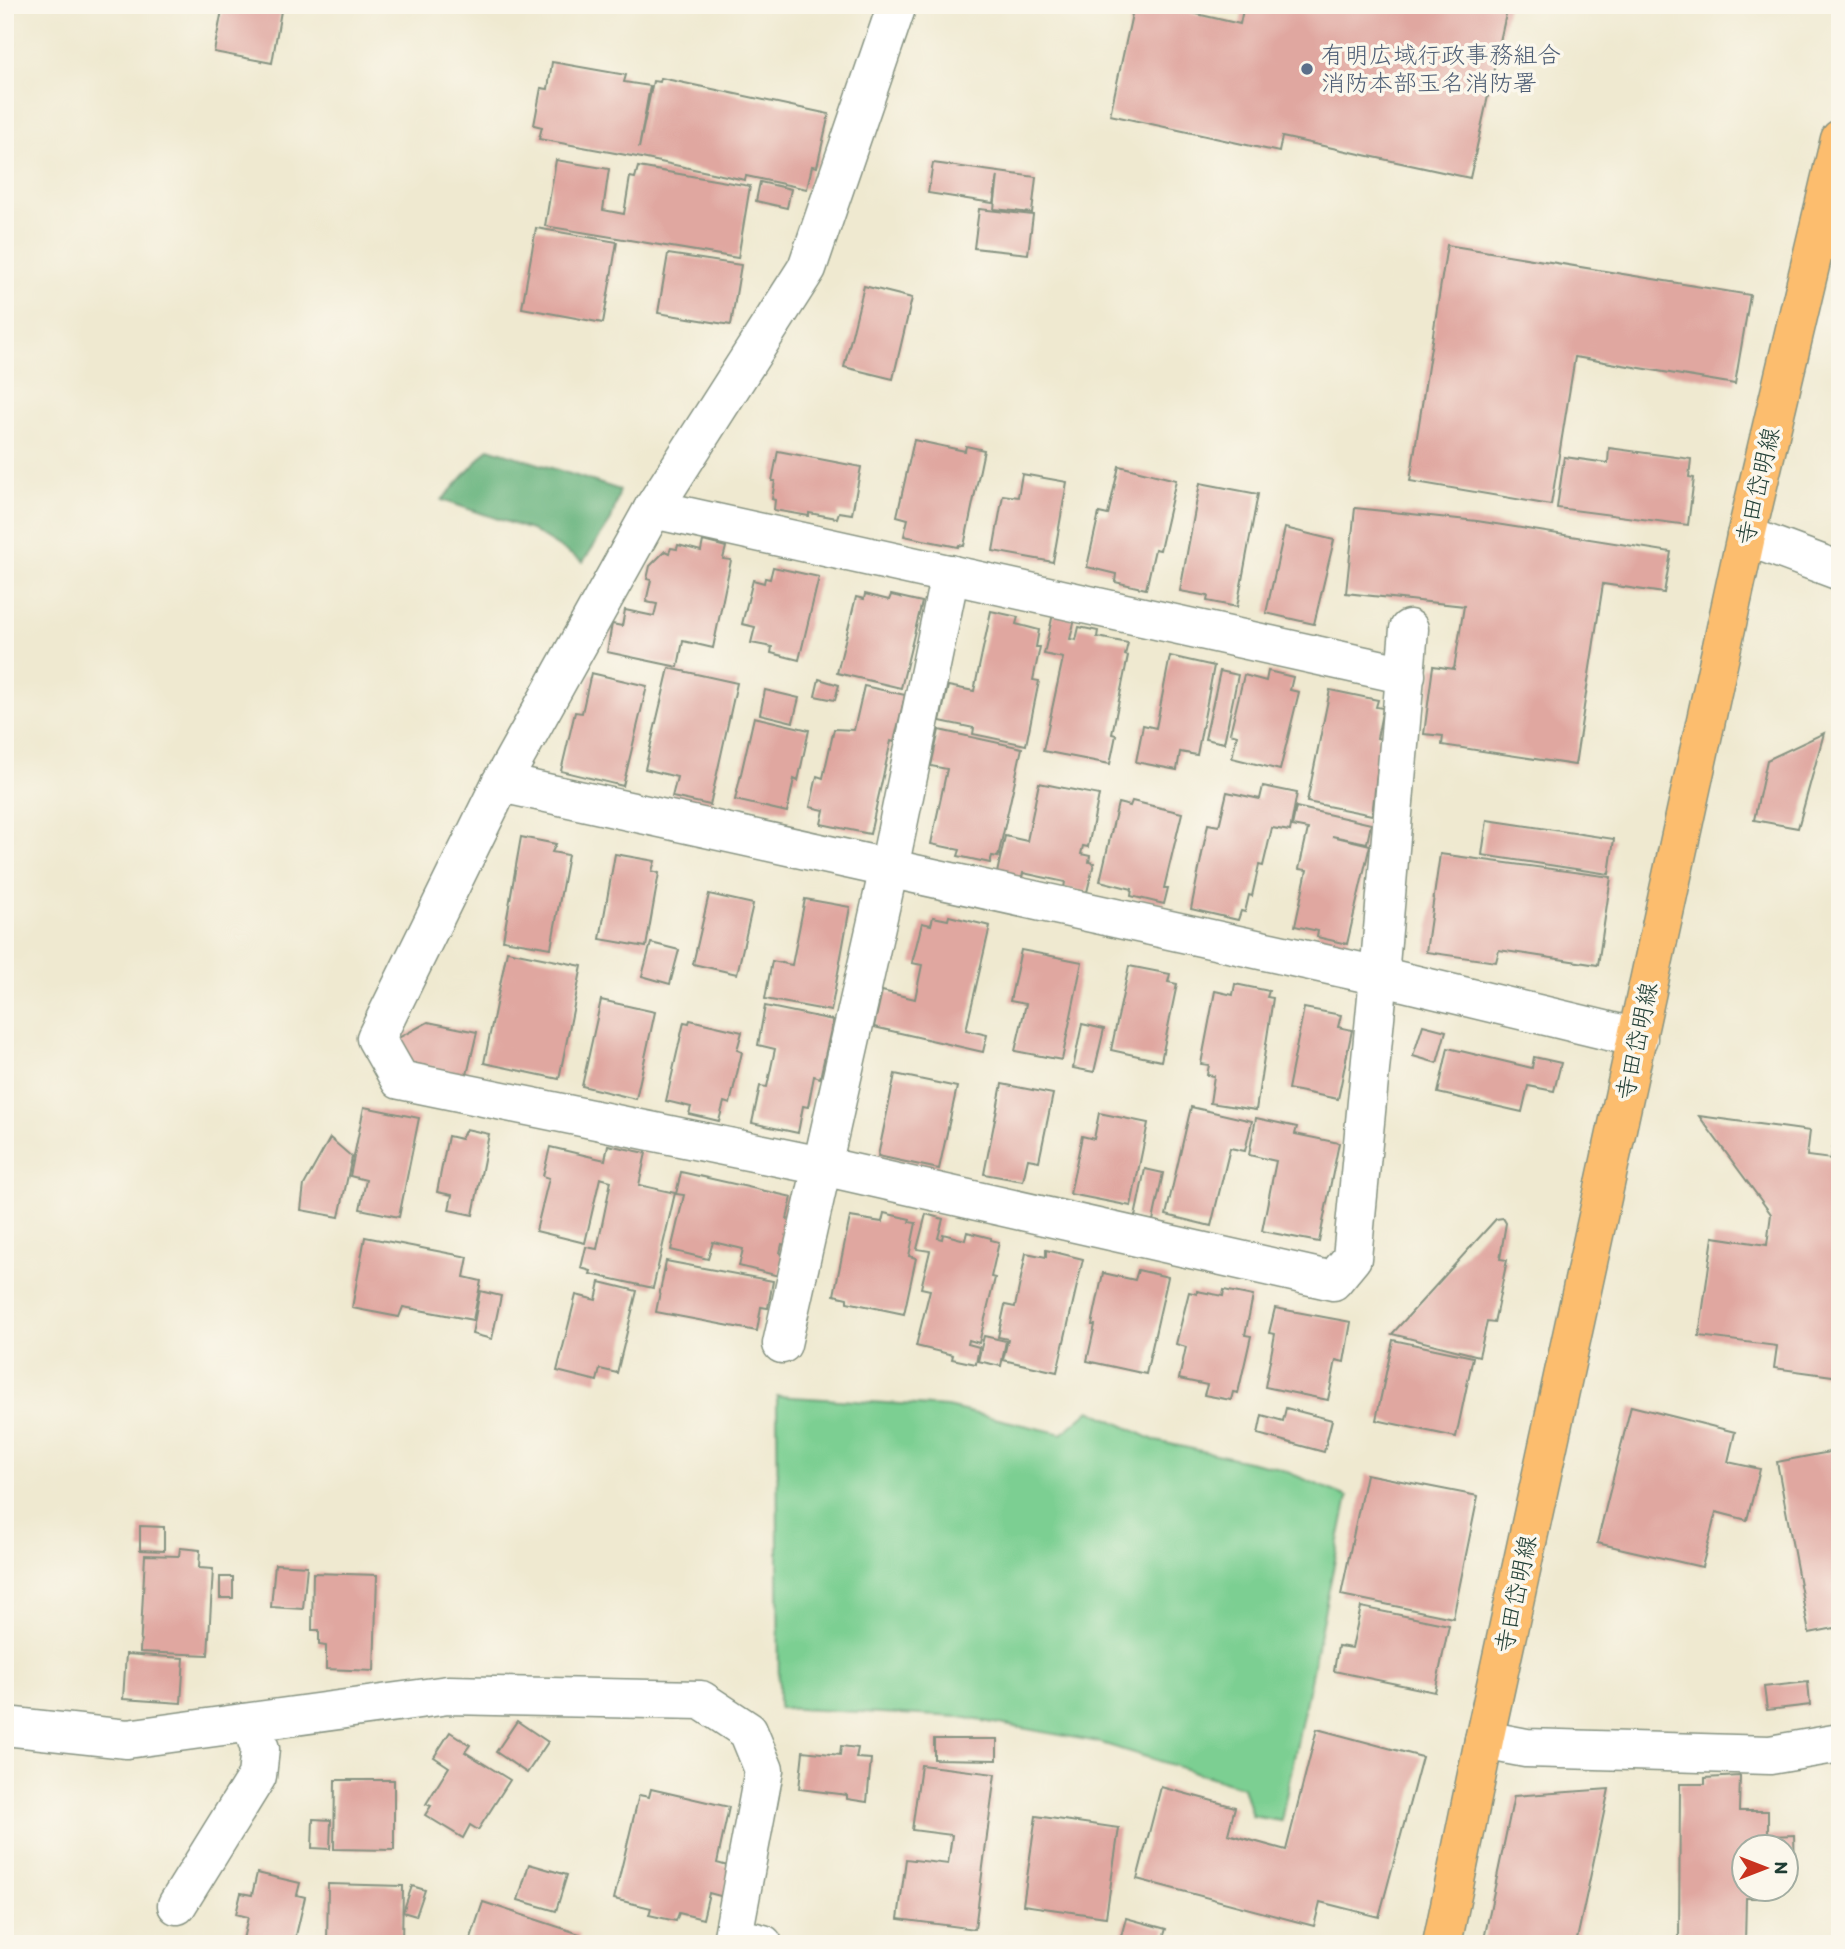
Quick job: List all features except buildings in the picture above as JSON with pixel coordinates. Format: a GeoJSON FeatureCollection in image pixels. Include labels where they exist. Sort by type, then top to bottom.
{"type":"FeatureCollection","features":[{"type":"Feature","properties":{"kind":"main road","name":"寺田岱明線"},"geometry":{"type":"LineString","coordinates":[[1442,1944],[1746,536],[1840,139]]}},
{"type":"Feature","properties":{"kind":"street"},"geometry":{"type":"LineString","coordinates":[[897,5],[807,268],[653,509],[500,782],[376,1038],[400,1080],[822,1166],[1333,1281],[1352,1258],[1409,629]]}},
{"type":"Feature","properties":{"kind":"street"},"geometry":{"type":"LineString","coordinates":[[653,509],[1406,675]]}},
{"type":"Feature","properties":{"kind":"street"},"geometry":{"type":"LineString","coordinates":[[1746,536],[1840,571]]}},
{"type":"Feature","properties":{"kind":"street"},"geometry":{"type":"LineString","coordinates":[[782,1344],[889,868],[950,574]]}},
{"type":"Feature","properties":{"kind":"street"},"geometry":{"type":"LineString","coordinates":[[500,782],[1379,976],[1638,1038]]}},
{"type":"Feature","properties":{"kind":"street"},"geometry":{"type":"LineString","coordinates":[[5,1726],[127,1739],[448,1695],[701,1700],[748,1731],[764,1770],[733,1936],[763,1944]]}},
{"type":"Feature","properties":{"kind":"street"},"geometry":{"type":"LineString","coordinates":[[177,1905],[257,1776],[260,1749],[251,1724]]}},
{"type":"Feature","properties":{"kind":"street"},"geometry":{"type":"LineString","coordinates":[[1484,1741],[1526,1748],[1770,1755],[1840,1743]]}},
{"type":"Feature","properties":{"kind":"green space"},"geometry":{"type":"Polygon","coordinates":[[[489,448],[620,490],[611,520],[583,562],[531,530],[442,500],[489,448]]]}},
{"type":"Feature","properties":{"kind":"green space"},"geometry":{"type":"Polygon","coordinates":[[[777,1396],[947,1407],[1062,1434],[1090,1410],[1156,1441],[1275,1467],[1348,1497],[1281,1821],[1252,1816],[1243,1787],[1098,1742],[961,1717],[779,1708],[777,1396]]]}},
{"type":"Feature","properties":{"kind":"place","name":"有明広域行政事務組合 消防本部玉名消防署"},"geometry":{"type":"Point","coordinates":[1307,69]}}]}
